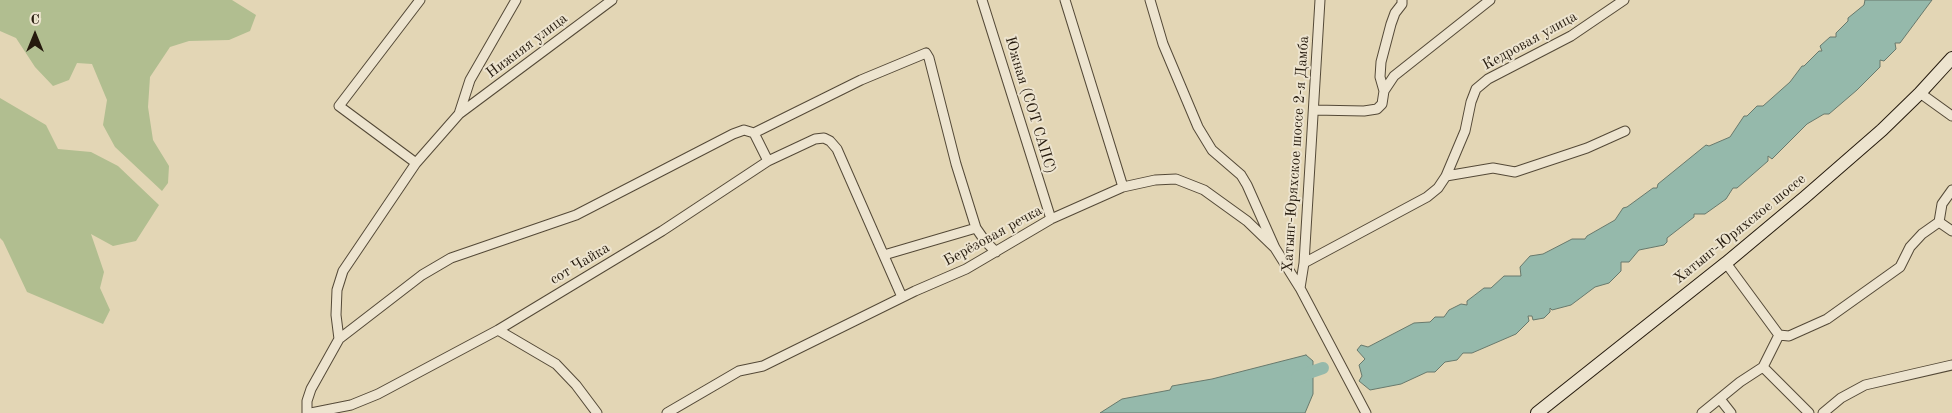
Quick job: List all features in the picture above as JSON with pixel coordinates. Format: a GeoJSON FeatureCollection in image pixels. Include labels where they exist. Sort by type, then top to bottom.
{"type":"FeatureCollection","features":[{"type":"Feature","properties":{"kind":"main road","name":"Хатынг-Юряхское шоссе"},"geometry":{"type":"LineString","coordinates":[[1537,413],[1726,263],[1882,130],[1952,58]]}},
{"type":"Feature","properties":{"kind":"street"},"geometry":{"type":"LineString","coordinates":[[416,163],[340,106],[420,0]]}},
{"type":"Feature","properties":{"kind":"street"},"geometry":{"type":"LineString","coordinates":[[338,339],[336,315],[337,290],[343,271],[416,163],[459,114],[470,80],[516,0]]}},
{"type":"Feature","properties":{"kind":"street","name":"Нижняя улица"},"geometry":{"type":"LineString","coordinates":[[459,114],[612,0]]}},
{"type":"Feature","properties":{"kind":"street","name":"Южная (СОТ САПС)"},"geometry":{"type":"LineString","coordinates":[[982,0],[1051,219]]}},
{"type":"Feature","properties":{"kind":"street"},"geometry":{"type":"LineString","coordinates":[[1065,0],[1123,188]]}},
{"type":"Feature","properties":{"kind":"street"},"geometry":{"type":"LineString","coordinates":[[1150,0],[1163,44],[1198,127],[1212,150],[1232,166],[1247,185],[1275,248],[1300,288]]}},
{"type":"Feature","properties":{"kind":"street","name":"Хатынг-Юряхское шоссе 2-я Дамба"},"geometry":{"type":"LineString","coordinates":[[1320,0],[1304,264],[1300,288],[1366,413]]}},
{"type":"Feature","properties":{"kind":"street"},"geometry":{"type":"LineString","coordinates":[[1314,110],[1370,111],[1377,109],[1382,104],[1384,91],[1380,77],[1381,62],[1391,24],[1402,0]]}},
{"type":"Feature","properties":{"kind":"street"},"geometry":{"type":"LineString","coordinates":[[1384,91],[1394,76],[1404,66],[1490,0]]}},
{"type":"Feature","properties":{"kind":"street","name":"Кедровая улица"},"geometry":{"type":"LineString","coordinates":[[1304,264],[1427,197],[1438,188],[1446,176],[1465,131],[1471,102],[1476,89],[1488,79],[1571,36],[1624,0]]}},
{"type":"Feature","properties":{"kind":"street"},"geometry":{"type":"LineString","coordinates":[[754,134],[861,80],[926,53],[929,58],[956,164],[976,228],[996,252]]}},
{"type":"Feature","properties":{"kind":"street"},"geometry":{"type":"LineString","coordinates":[[1920,93],[1952,116]]}},
{"type":"Feature","properties":{"kind":"street"},"geometry":{"type":"LineString","coordinates":[[306,413],[311,389],[338,339],[422,275],[451,258],[576,215],[744,130],[754,134],[768,161]]}},
{"type":"Feature","properties":{"kind":"street"},"geometry":{"type":"LineString","coordinates":[[1446,176],[1493,168],[1515,172],[1587,148],[1625,131]]}},
{"type":"Feature","properties":{"kind":"street","name":"сот Чайка"},"geometry":{"type":"LineString","coordinates":[[311,413],[351,405],[378,394],[498,330],[662,231],[768,161],[815,139],[824,138],[830,141],[836,149],[884,255]]}},
{"type":"Feature","properties":{"kind":"street","name":"Берёзовая речка"},"geometry":{"type":"LineString","coordinates":[[666,413],[739,371],[763,366],[902,297],[966,269],[1051,219],[1123,188],[1155,180],[1176,179],[1204,190],[1247,222],[1275,248]]}},
{"type":"Feature","properties":{"kind":"street"},"geometry":{"type":"LineString","coordinates":[[1726,263],[1779,335],[1789,336],[1827,319],[1900,268],[1910,247],[1922,234],[1939,222],[1942,204],[1952,190]]}},
{"type":"Feature","properties":{"kind":"street"},"geometry":{"type":"LineString","coordinates":[[1939,222],[1952,231]]}},
{"type":"Feature","properties":{"kind":"street"},"geometry":{"type":"LineString","coordinates":[[902,297],[884,255],[976,228]]}},
{"type":"Feature","properties":{"kind":"street"},"geometry":{"type":"LineString","coordinates":[[498,330],[556,364],[576,385],[597,413]]}},
{"type":"Feature","properties":{"kind":"street"},"geometry":{"type":"LineString","coordinates":[[1702,413],[1740,382],[1763,367],[1779,335]]}},
{"type":"Feature","properties":{"kind":"street"},"geometry":{"type":"LineString","coordinates":[[1823,413],[1841,398],[1866,385],[1952,365]]}},
{"type":"Feature","properties":{"kind":"street"},"geometry":{"type":"LineString","coordinates":[[1763,367],[1809,413]]}},
{"type":"Feature","properties":{"kind":"street"},"geometry":{"type":"LineString","coordinates":[[1720,399],[1730,413]]}},
{"type":"Feature","properties":{"kind":"shaded area"},"geometry":{"type":"Polygon","coordinates":[[[0,0],[232,0],[256,15],[250,31],[229,40],[189,41],[170,47],[150,77],[148,107],[153,140],[169,166],[168,183],[162,191],[115,147],[103,125],[107,100],[92,64],[77,63],[69,80],[53,86],[35,67],[16,38],[0,31],[0,0]]]}},
{"type":"Feature","properties":{"kind":"shaded area"},"geometry":{"type":"Polygon","coordinates":[[[1865,0],[1932,0],[1900,43],[1895,43],[1896,49],[1884,61],[1880,60],[1880,67],[1857,90],[1829,114],[1824,114],[1807,124],[1772,159],[1768,156],[1768,161],[1737,188],[1733,188],[1726,199],[1705,214],[1694,214],[1694,217],[1667,238],[1667,242],[1664,245],[1639,250],[1629,262],[1621,262],[1621,271],[1609,283],[1595,287],[1571,305],[1552,310],[1550,308],[1550,312],[1544,318],[1533,320],[1532,316],[1528,316],[1529,321],[1516,334],[1472,353],[1463,353],[1457,360],[1445,362],[1435,372],[1427,372],[1401,384],[1370,390],[1359,381],[1362,376],[1359,365],[1365,359],[1357,350],[1361,345],[1368,347],[1414,323],[1430,322],[1435,317],[1444,317],[1449,310],[1461,304],[1467,305],[1467,301],[1484,288],[1491,288],[1504,276],[1521,276],[1520,267],[1530,256],[1543,254],[1572,239],[1585,239],[1615,220],[1623,208],[1653,188],[1657,188],[1658,184],[1706,145],[1709,146],[1730,137],[1744,116],[1747,116],[1757,106],[1763,106],[1790,82],[1802,66],[1819,51],[1822,51],[1820,46],[1830,37],[1836,37],[1836,33],[1848,21],[1848,18],[1864,5],[1865,0]]]}},
{"type":"Feature","properties":{"kind":"shaded area"},"geometry":{"type":"Polygon","coordinates":[[[0,98],[46,125],[58,149],[91,152],[118,166],[159,205],[136,241],[113,246],[91,234],[104,272],[100,288],[110,310],[103,324],[27,292],[0,238],[0,98]]]}},
{"type":"Feature","properties":{"kind":"shaded area"},"geometry":{"type":"Polygon","coordinates":[[[1306,355],[1313,361],[1313,394],[1305,413],[1100,413],[1122,399],[1170,390],[1172,386],[1212,379],[1306,355]]]}},
{"type":"Feature","properties":{"kind":"waterway"},"geometry":{"type":"LineString","coordinates":[[1297,377],[1323,368]]}}]}
